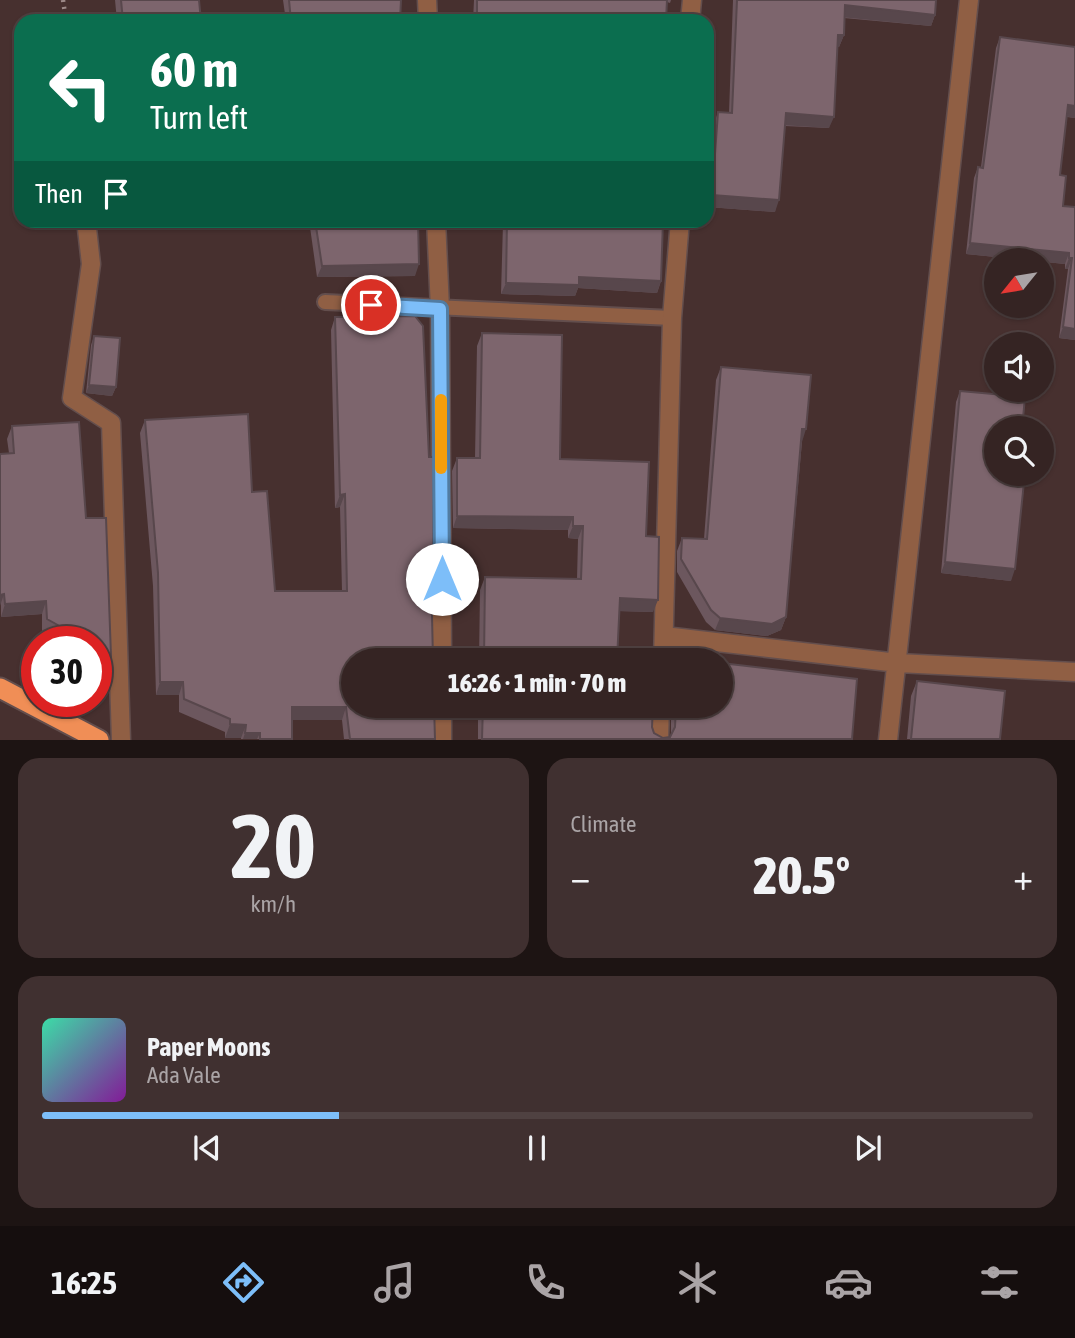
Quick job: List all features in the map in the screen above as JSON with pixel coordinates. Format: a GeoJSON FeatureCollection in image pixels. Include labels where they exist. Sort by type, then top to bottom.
{"type":"FeatureCollection","features":[{"type":"Feature","properties":{"kind":"highway"},"geometry":{"type":"LineString","coordinates":[[0,688],[99,740]]}},
{"type":"Feature","properties":{"kind":"street"},"geometry":{"type":"LineString","coordinates":[[888,740],[969,0]]}},
{"type":"Feature","properties":{"kind":"street"},"geometry":{"type":"LineString","coordinates":[[87,228],[90,264],[72,398],[111,423],[121,740]]}},
{"type":"Feature","properties":{"kind":"street"},"geometry":{"type":"LineString","coordinates":[[436,228],[440,309],[442,648]]}},
{"type":"Feature","properties":{"kind":"street"},"geometry":{"type":"LineString","coordinates":[[664,648],[672,318],[679,228]]}},
{"type":"Feature","properties":{"kind":"street"},"geometry":{"type":"LineString","coordinates":[[664,636],[898,663],[1075,672]]}},
{"type":"Feature","properties":{"kind":"street"},"geometry":{"type":"LineString","coordinates":[[442,718],[442,740]]}},
{"type":"Feature","properties":{"kind":"street"},"geometry":{"type":"LineString","coordinates":[[659,740],[660,718]]}},
{"type":"Feature","properties":{"kind":"lane"},"geometry":{"type":"LineString","coordinates":[[325,302],[672,318]]}},
{"type":"Feature","properties":{"kind":"building"},"geometry":{"type":"Polygon","coordinates":[[[121,0],[199,0],[200,14],[122,14],[121,0]]]}},
{"type":"Feature","properties":{"kind":"building"},"geometry":{"type":"Polygon","coordinates":[[[289,0],[401,0],[400,14],[290,14],[289,0]]]}},
{"type":"Feature","properties":{"kind":"building"},"geometry":{"type":"Polygon","coordinates":[[[477,0],[667,0],[666,14],[477,14],[477,0]]]}},
{"type":"Feature","properties":{"kind":"building"},"geometry":{"type":"Polygon","coordinates":[[[737,0],[936,0],[935,15],[845,5],[844,35],[838,35],[834,117],[786,113],[779,200],[714,195],[718,112],[732,113],[737,0]]]}},
{"type":"Feature","properties":{"kind":"building"},"geometry":{"type":"Polygon","coordinates":[[[1000,37],[1075,47],[1075,106],[1068,105],[1060,175],[1066,176],[1063,206],[1075,207],[1075,329],[1063,327],[1072,258],[1069,258],[1069,253],[1054,251],[1054,248],[970,243],[978,167],[983,168],[1000,37]]]}},
{"type":"Feature","properties":{"kind":"building"},"geometry":{"type":"Polygon","coordinates":[[[316,228],[418,228],[419,264],[322,266],[316,228]]]}},
{"type":"Feature","properties":{"kind":"building"},"geometry":{"type":"Polygon","coordinates":[[[507,228],[663,228],[661,281],[579,277],[579,285],[506,283],[507,228]]]}},
{"type":"Feature","properties":{"kind":"building"},"geometry":{"type":"Polygon","coordinates":[[[415,316],[423,326],[429,457],[434,457],[431,571],[433,648],[341,648],[341,707],[292,707],[292,739],[260,739],[260,733],[245,733],[246,725],[230,724],[230,719],[184,699],[183,682],[160,682],[158,573],[145,420],[248,414],[252,492],[267,491],[275,591],[347,591],[345,494],[340,495],[335,317],[415,316]]]}},
{"type":"Feature","properties":{"kind":"building"},"geometry":{"type":"Polygon","coordinates":[[[482,333],[562,335],[560,459],[649,462],[646,536],[659,537],[658,600],[620,598],[618,648],[484,648],[485,577],[581,579],[583,526],[573,526],[573,517],[457,516],[457,458],[480,458],[482,333]]]}},
{"type":"Feature","properties":{"kind":"building"},"geometry":{"type":"Polygon","coordinates":[[[94,336],[120,338],[116,387],[89,385],[94,336]]]}},
{"type":"Feature","properties":{"kind":"building"},"geometry":{"type":"Polygon","coordinates":[[[721,367],[811,375],[806,429],[802,429],[786,617],[772,624],[720,618],[711,610],[681,559],[682,538],[707,539],[721,367]]]}},
{"type":"Feature","properties":{"kind":"building"},"geometry":{"type":"Polygon","coordinates":[[[960,391],[984,393],[984,402],[1025,402],[1023,416],[984,416],[984,486],[1024,486],[1015,569],[945,562],[960,391]]]}},
{"type":"Feature","properties":{"kind":"building"},"geometry":{"type":"Polygon","coordinates":[[[79,422],[86,518],[106,518],[110,626],[59,626],[47,619],[46,601],[5,604],[4,594],[0,595],[0,454],[14,453],[12,426],[79,422]]]}},
{"type":"Feature","properties":{"kind":"building"},"geometry":{"type":"Polygon","coordinates":[[[733,664],[857,679],[852,739],[482,739],[483,718],[652,718],[654,733],[663,738],[670,737],[675,718],[733,718],[733,664]]]}},
{"type":"Feature","properties":{"kind":"building"},"geometry":{"type":"Polygon","coordinates":[[[917,681],[1005,691],[1000,739],[911,739],[917,681]]]}},
{"type":"Feature","properties":{"kind":"building"},"geometry":{"type":"Polygon","coordinates":[[[347,718],[434,718],[435,739],[350,739],[347,718]]]}},
{"type":"Feature","properties":{"kind":"slow traffic"},"geometry":{"type":"LineString","coordinates":[[441,400],[441,468]]}},
{"type":"Feature","properties":{"kind":"route"},"geometry":{"type":"LineString","coordinates":[[371,305],[440,309],[442,579]]}}]}
